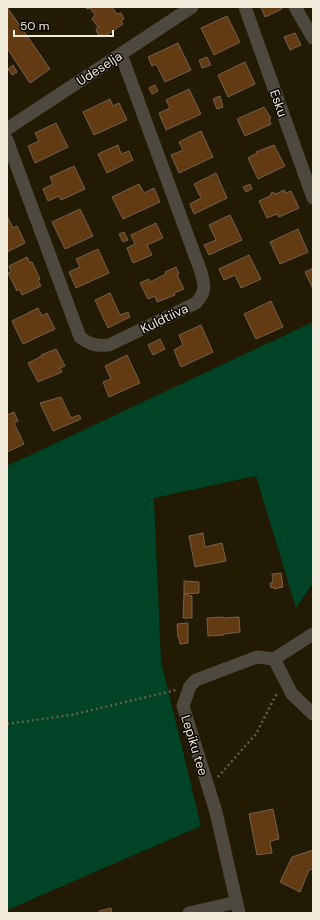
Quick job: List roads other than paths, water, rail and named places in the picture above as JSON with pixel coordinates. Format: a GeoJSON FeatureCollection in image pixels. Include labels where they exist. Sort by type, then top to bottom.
{"type":"FeatureCollection","features":[{"type":"Feature","properties":{"kind":"street","name":"Udeselja"},"geometry":{"type":"LineString","coordinates":[[7,129],[192,7]]}},
{"type":"Feature","properties":{"kind":"street","name":"Esku"},"geometry":{"type":"LineString","coordinates":[[245,7],[313,198]]}},
{"type":"Feature","properties":{"kind":"street"},"geometry":{"type":"LineString","coordinates":[[295,7],[313,38]]}},
{"type":"Feature","properties":{"kind":"street","name":"Kuldtiiva"},"geometry":{"type":"LineString","coordinates":[[7,140],[80,337],[88,344],[100,346],[109,345],[196,303],[202,296],[204,285],[201,272],[121,54]]}},
{"type":"Feature","properties":{"kind":"street"},"geometry":{"type":"LineString","coordinates":[[313,634],[274,658],[292,694],[313,714]]}},
{"type":"Feature","properties":{"kind":"street","name":"Lepiku tee"},"geometry":{"type":"LineString","coordinates":[[238,908],[216,812],[183,706],[190,686],[196,680],[257,657],[274,658]]}},
{"type":"Feature","properties":{"kind":"street"},"geometry":{"type":"LineString","coordinates":[[189,913],[238,908]]}}]}
